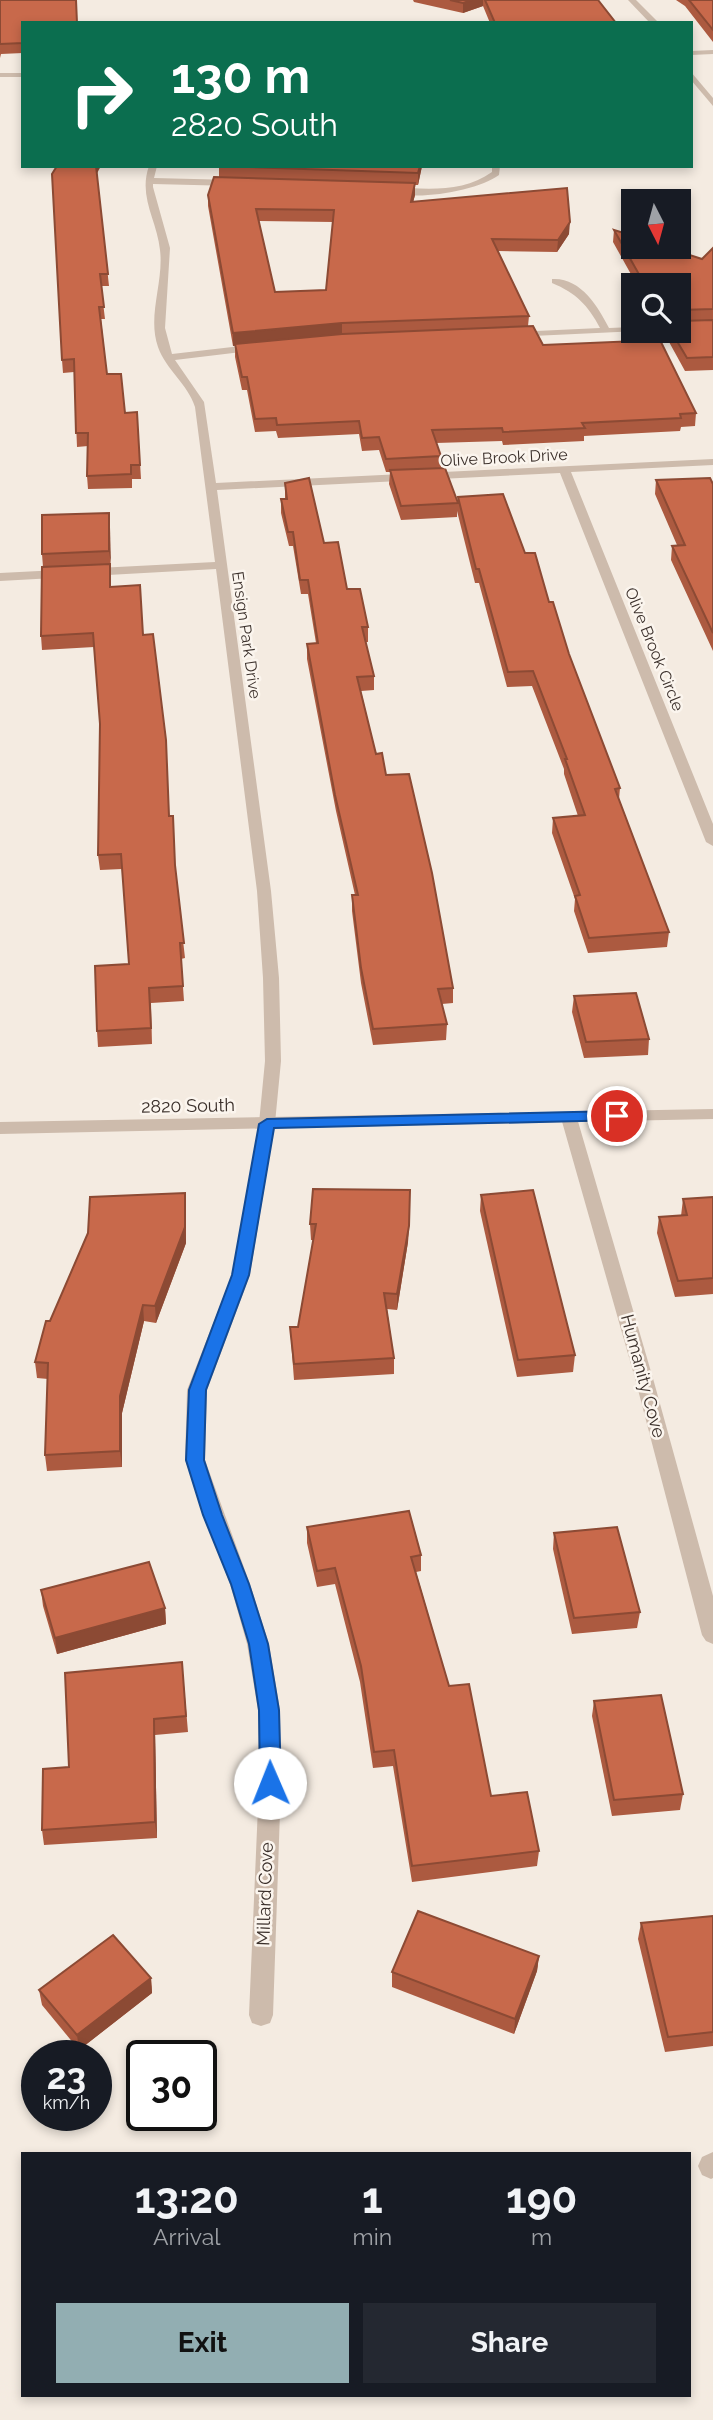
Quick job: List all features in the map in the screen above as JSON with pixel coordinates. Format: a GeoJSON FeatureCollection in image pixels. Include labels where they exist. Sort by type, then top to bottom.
{"type":"FeatureCollection","features":[{"type":"Feature","properties":{"kind":"street"},"geometry":{"type":"LineString","coordinates":[[632,0],[653,21]]}},
{"type":"Feature","properties":{"kind":"street"},"geometry":{"type":"LineString","coordinates":[[693,53],[713,52]]}},
{"type":"Feature","properties":{"kind":"street"},"geometry":{"type":"LineString","coordinates":[[0,75],[21,75]]}},
{"type":"Feature","properties":{"kind":"street"},"geometry":{"type":"LineString","coordinates":[[693,76],[712,100]]}},
{"type":"Feature","properties":{"kind":"street","name":"Ensign Park Drive"},"geometry":{"type":"LineString","coordinates":[[153,168],[147,194],[164,245],[166,284],[160,324],[161,341],[168,358],[197,399],[212,487],[264,891],[273,1061],[267,1124]]}},
{"type":"Feature","properties":{"kind":"street"},"geometry":{"type":"LineString","coordinates":[[386,190],[443,190],[467,187],[487,182],[496,173],[496,168]]}},
{"type":"Feature","properties":{"kind":"street"},"geometry":{"type":"LineString","coordinates":[[150,181],[249,184]]}},
{"type":"Feature","properties":{"kind":"street"},"geometry":{"type":"LineString","coordinates":[[555,281],[577,290],[589,299],[606,331]]}},
{"type":"Feature","properties":{"kind":"street"},"geometry":{"type":"LineString","coordinates":[[498,336],[621,330]]}},
{"type":"Feature","properties":{"kind":"street"},"geometry":{"type":"LineString","coordinates":[[168,358],[269,347]]}},
{"type":"Feature","properties":{"kind":"street","name":"Olive Brook Drive"},"geometry":{"type":"LineString","coordinates":[[212,487],[713,461]]}},
{"type":"Feature","properties":{"kind":"street","name":"Olive Brook Circle"},"geometry":{"type":"LineString","coordinates":[[564,470],[713,842]]}},
{"type":"Feature","properties":{"kind":"street"},"geometry":{"type":"LineString","coordinates":[[0,577],[220,565]]}},
{"type":"Feature","properties":{"kind":"street","name":"2820 South"},"geometry":{"type":"LineString","coordinates":[[0,1128],[713,1114]]}},
{"type":"Feature","properties":{"kind":"street","name":"Humanity Cove"},"geometry":{"type":"LineString","coordinates":[[569,1118],[641,1368],[713,1635]]}},
{"type":"Feature","properties":{"kind":"street","name":"Millard Cove"},"geometry":{"type":"LineString","coordinates":[[261,2015],[270,1783],[269,1710],[258,1644],[240,1584],[195,1460],[197,1390],[241,1275],[267,1124]]}},
{"type":"Feature","properties":{"kind":"building"},"geometry":{"type":"Polygon","coordinates":[[[0,0],[76,0],[77,21],[21,21],[21,43],[0,44],[0,0]]]}},
{"type":"Feature","properties":{"kind":"building"},"geometry":{"type":"Polygon","coordinates":[[[450,0],[472,0],[463,3],[450,0]]]}},
{"type":"Feature","properties":{"kind":"building"},"geometry":{"type":"Polygon","coordinates":[[[485,0],[598,0],[614,21],[494,21],[485,0]]]}},
{"type":"Feature","properties":{"kind":"building"},"geometry":{"type":"Polygon","coordinates":[[[689,0],[713,0],[713,30],[689,0]]]}},
{"type":"Feature","properties":{"kind":"building"},"geometry":{"type":"Polygon","coordinates":[[[56,168],[96,168],[108,274],[100,274],[104,307],[99,307],[107,374],[121,374],[125,413],[137,412],[140,465],[131,465],[131,474],[87,476],[88,433],[76,433],[74,359],[62,360],[52,174],[56,168]]]}},
{"type":"Feature","properties":{"kind":"building"},"geometry":{"type":"Polygon","coordinates":[[[277,168],[419,168],[418,173],[277,168]]]}},
{"type":"Feature","properties":{"kind":"building"},"geometry":{"type":"Polygon","coordinates":[[[214,177],[415,183],[411,202],[567,188],[570,222],[558,240],[492,239],[529,316],[342,323],[233,333],[208,195],[214,177]],[[256,209],[275,292],[326,290],[334,210],[256,209]]]}},
{"type":"Feature","properties":{"kind":"building"},"geometry":{"type":"Polygon","coordinates":[[[614,230],[621,232],[621,242],[614,230]]]}},
{"type":"Feature","properties":{"kind":"building"},"geometry":{"type":"Polygon","coordinates":[[[713,248],[713,309],[691,310],[691,273],[638,273],[630,259],[691,259],[691,255],[702,259],[713,248]]]}},
{"type":"Feature","properties":{"kind":"building"},"geometry":{"type":"Polygon","coordinates":[[[713,320],[713,357],[687,358],[678,343],[691,343],[691,321],[713,320]]]}},
{"type":"Feature","properties":{"kind":"building"},"geometry":{"type":"Polygon","coordinates":[[[533,326],[543,345],[661,343],[696,413],[680,414],[681,418],[582,423],[585,428],[503,432],[502,428],[432,430],[441,456],[386,459],[379,437],[362,438],[359,421],[277,425],[276,418],[255,419],[247,377],[242,377],[235,344],[342,334],[533,326]]]}},
{"type":"Feature","properties":{"kind":"building"},"geometry":{"type":"Polygon","coordinates":[[[445,468],[458,503],[401,506],[390,470],[445,468]]]}},
{"type":"Feature","properties":{"kind":"building"},"geometry":{"type":"Polygon","coordinates":[[[309,478],[324,543],[338,542],[347,589],[360,589],[368,627],[362,627],[374,676],[357,677],[376,754],[382,753],[386,775],[409,774],[432,873],[453,988],[438,989],[447,1024],[373,1029],[361,968],[352,895],[358,895],[335,795],[307,644],[318,643],[308,580],[300,580],[293,532],[288,532],[281,499],[287,499],[285,483],[309,478]]]}},
{"type":"Feature","properties":{"kind":"building"},"geometry":{"type":"Polygon","coordinates":[[[710,478],[713,484],[713,633],[672,546],[685,545],[656,480],[710,478]]]}},
{"type":"Feature","properties":{"kind":"building"},"geometry":{"type":"Polygon","coordinates":[[[503,494],[525,553],[535,553],[549,602],[553,602],[569,654],[620,788],[615,789],[669,932],[589,938],[575,896],[580,895],[553,818],[585,815],[533,671],[508,672],[479,569],[476,569],[458,497],[503,494]]]}},
{"type":"Feature","properties":{"kind":"building"},"geometry":{"type":"Polygon","coordinates":[[[109,513],[109,551],[42,554],[42,515],[109,513]]]}},
{"type":"Feature","properties":{"kind":"building"},"geometry":{"type":"Polygon","coordinates":[[[110,564],[110,587],[140,585],[143,635],[153,634],[166,740],[169,816],[173,816],[175,865],[184,943],[180,943],[183,986],[149,988],[151,1028],[97,1031],[95,966],[129,964],[121,854],[98,855],[100,724],[93,633],[41,636],[42,567],[110,564]]]}},
{"type":"Feature","properties":{"kind":"building"},"geometry":{"type":"Polygon","coordinates":[[[636,993],[649,1039],[586,1042],[574,996],[636,993]]]}},
{"type":"Feature","properties":{"kind":"building"},"geometry":{"type":"Polygon","coordinates":[[[313,1189],[410,1190],[409,1226],[397,1294],[384,1293],[394,1358],[294,1364],[290,1327],[298,1327],[316,1224],[310,1224],[313,1189]]]}},
{"type":"Feature","properties":{"kind":"building"},"geometry":{"type":"Polygon","coordinates":[[[533,1190],[575,1355],[518,1360],[481,1195],[533,1190]]]}},
{"type":"Feature","properties":{"kind":"building"},"geometry":{"type":"Polygon","coordinates":[[[185,1193],[185,1227],[155,1306],[143,1305],[120,1396],[120,1451],[45,1455],[48,1363],[35,1362],[46,1321],[50,1321],[88,1233],[90,1197],[185,1193]]]}},
{"type":"Feature","properties":{"kind":"building"},"geometry":{"type":"Polygon","coordinates":[[[713,1197],[713,1278],[678,1281],[659,1217],[687,1215],[683,1199],[713,1197]]]}},
{"type":"Feature","properties":{"kind":"building"},"geometry":{"type":"Polygon","coordinates":[[[409,1511],[421,1555],[411,1557],[449,1686],[469,1684],[491,1796],[527,1792],[539,1851],[412,1866],[394,1750],[374,1752],[361,1666],[335,1568],[317,1571],[307,1527],[409,1511]]]}},
{"type":"Feature","properties":{"kind":"building"},"geometry":{"type":"Polygon","coordinates":[[[617,1527],[640,1612],[574,1618],[554,1533],[617,1527]]]}},
{"type":"Feature","properties":{"kind":"building"},"geometry":{"type":"Polygon","coordinates":[[[149,1562],[165,1608],[55,1638],[41,1590],[149,1562]]]}},
{"type":"Feature","properties":{"kind":"building"},"geometry":{"type":"Polygon","coordinates":[[[182,1662],[186,1716],[154,1719],[155,1822],[42,1830],[43,1769],[69,1767],[65,1673],[182,1662]]]}},
{"type":"Feature","properties":{"kind":"building"},"geometry":{"type":"Polygon","coordinates":[[[661,1695],[683,1794],[614,1800],[594,1701],[661,1695]]]}},
{"type":"Feature","properties":{"kind":"building"},"geometry":{"type":"Polygon","coordinates":[[[418,1911],[539,1956],[515,2019],[392,1972],[418,1911]]]}},
{"type":"Feature","properties":{"kind":"building"},"geometry":{"type":"Polygon","coordinates":[[[713,1916],[713,2032],[668,2037],[641,1923],[713,1916]]]}},
{"type":"Feature","properties":{"kind":"building"},"geometry":{"type":"Polygon","coordinates":[[[113,1935],[151,1978],[77,2035],[39,1990],[113,1935]]]}},
{"type":"Feature","properties":{"kind":"route"},"geometry":{"type":"LineString","coordinates":[[270,1783],[269,1710],[258,1644],[240,1584],[195,1460],[197,1390],[241,1275],[267,1124],[617,1116]]}}]}
